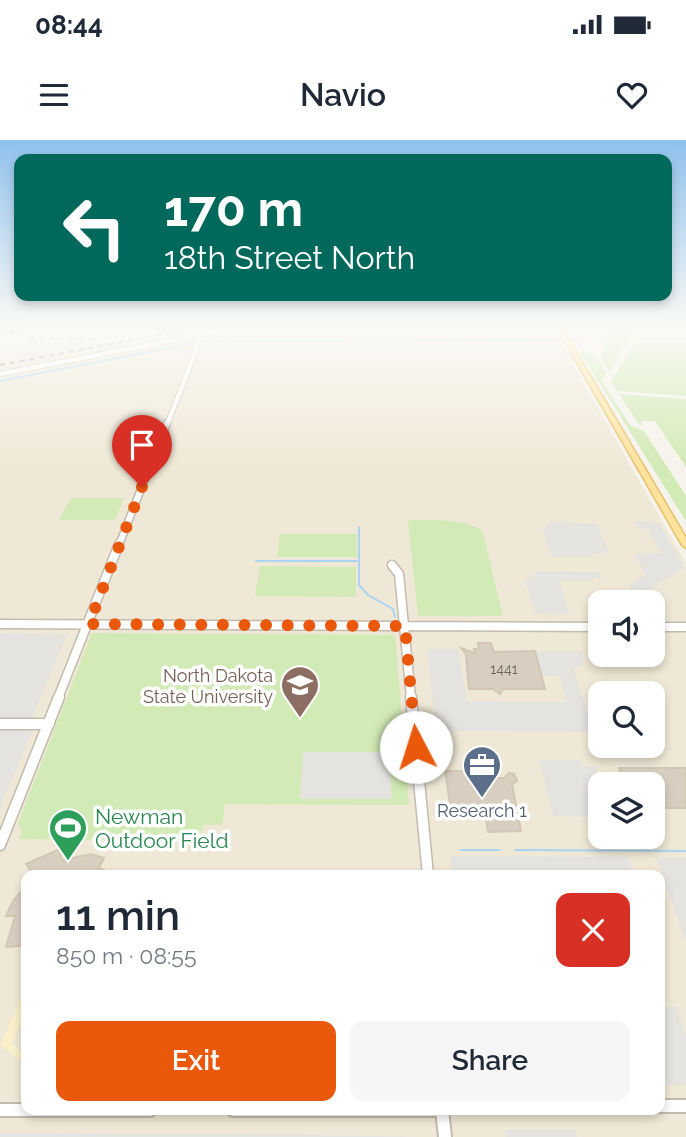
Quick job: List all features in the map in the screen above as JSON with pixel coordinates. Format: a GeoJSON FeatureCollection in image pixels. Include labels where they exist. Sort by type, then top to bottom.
{"type":"FeatureCollection","features":[{"type":"Feature","properties":{"kind":"main road"},"geometry":{"type":"LineString","coordinates":[[586,375],[686,545]]}},
{"type":"Feature","properties":{"kind":"street"},"geometry":{"type":"LineString","coordinates":[[0,845],[187,375]]}},
{"type":"Feature","properties":{"kind":"street"},"geometry":{"type":"LineString","coordinates":[[392,565],[399,574],[428,870]]}},
{"type":"Feature","properties":{"kind":"street"},"geometry":{"type":"LineString","coordinates":[[0,624],[588,627]]}},
{"type":"Feature","properties":{"kind":"street"},"geometry":{"type":"LineString","coordinates":[[665,627],[686,627]]}},
{"type":"Feature","properties":{"kind":"street"},"geometry":{"type":"LineString","coordinates":[[0,723],[49,724]]}},
{"type":"Feature","properties":{"kind":"street"},"geometry":{"type":"LineString","coordinates":[[665,1106],[686,1106]]}},
{"type":"Feature","properties":{"kind":"street"},"geometry":{"type":"LineString","coordinates":[[0,1110],[21,1110]]}},
{"type":"Feature","properties":{"kind":"street"},"geometry":{"type":"LineString","coordinates":[[443,1115],[445,1137]]}},
{"type":"Feature","properties":{"kind":"shaded area","name":"North Dakota State University"},"geometry":{"type":"Polygon","coordinates":[[[0,375],[579,375],[686,563],[686,1137],[0,1137],[0,375]]]}},
{"type":"Feature","properties":{"kind":"shaded area"},"geometry":{"type":"Polygon","coordinates":[[[634,521],[659,523],[684,568],[648,590],[634,590],[629,585],[645,575],[635,554],[661,553],[648,529],[638,529],[634,521]]]}},
{"type":"Feature","properties":{"kind":"shaded area"},"geometry":{"type":"Polygon","coordinates":[[[550,522],[597,524],[609,552],[593,554],[593,557],[552,557],[542,529],[550,522]]]}},
{"type":"Feature","properties":{"kind":"shaded area"},"geometry":{"type":"Polygon","coordinates":[[[538,571],[599,572],[602,578],[593,578],[593,581],[559,581],[570,614],[535,613],[525,581],[538,571]]]}},
{"type":"Feature","properties":{"kind":"shaded area"},"geometry":{"type":"Polygon","coordinates":[[[0,633],[67,635],[32,718],[0,718],[0,633]]]}},
{"type":"Feature","properties":{"kind":"shaded area"},"geometry":{"type":"Polygon","coordinates":[[[427,649],[458,649],[467,701],[566,702],[559,676],[542,676],[536,651],[581,651],[583,663],[574,670],[588,713],[588,732],[436,731],[427,649]]]}},
{"type":"Feature","properties":{"kind":"shaded area"},"geometry":{"type":"Polygon","coordinates":[[[0,728],[33,729],[0,808],[0,728]]]}},
{"type":"Feature","properties":{"kind":"shaded area"},"geometry":{"type":"Polygon","coordinates":[[[303,752],[389,752],[392,799],[300,799],[303,752]]]}},
{"type":"Feature","properties":{"kind":"shaded area"},"geometry":{"type":"Polygon","coordinates":[[[539,760],[580,760],[582,766],[595,766],[597,772],[588,772],[588,817],[553,816],[539,760]]]}},
{"type":"Feature","properties":{"kind":"shaded area"},"geometry":{"type":"Polygon","coordinates":[[[450,856],[628,857],[632,870],[452,870],[450,856]]]}},
{"type":"Feature","properties":{"kind":"shaded area"},"geometry":{"type":"Polygon","coordinates":[[[657,858],[686,858],[686,942],[665,881],[665,870],[661,870],[657,858]]]}},
{"type":"Feature","properties":{"kind":"shaded area"},"geometry":{"type":"Polygon","coordinates":[[[665,1007],[676,1007],[686,1038],[686,1085],[665,1085],[665,1007]]]}},
{"type":"Feature","properties":{"kind":"shaded area"},"geometry":{"type":"Polygon","coordinates":[[[505,1130],[576,1130],[577,1137],[506,1137],[505,1130]]]}},
{"type":"Feature","properties":{"kind":"shaded area"},"geometry":{"type":"Polygon","coordinates":[[[0,1133],[278,1134],[420,1137],[0,1137],[0,1133]]]}},
{"type":"Feature","properties":{"kind":"green space"},"geometry":{"type":"Polygon","coordinates":[[[594,375],[606,375],[602,381],[630,425],[644,431],[686,496],[686,521],[594,375]]]}},
{"type":"Feature","properties":{"kind":"green space"},"geometry":{"type":"Polygon","coordinates":[[[615,375],[686,375],[686,396],[617,391],[611,382],[615,375]]]}},
{"type":"Feature","properties":{"kind":"green space"},"geometry":{"type":"Polygon","coordinates":[[[619,394],[686,399],[686,467],[655,421],[641,421],[643,426],[638,423],[619,394]]]}},
{"type":"Feature","properties":{"kind":"green space"},"geometry":{"type":"Polygon","coordinates":[[[71,498],[124,498],[115,520],[59,520],[71,498]]]}},
{"type":"Feature","properties":{"kind":"green space"},"geometry":{"type":"Polygon","coordinates":[[[408,520],[455,522],[482,530],[503,616],[418,616],[408,520]]]}},
{"type":"Feature","properties":{"kind":"green space"},"geometry":{"type":"Polygon","coordinates":[[[280,534],[357,534],[357,557],[277,557],[280,534]]]}},
{"type":"Feature","properties":{"kind":"green space"},"geometry":{"type":"Polygon","coordinates":[[[260,566],[356,567],[356,597],[255,596],[260,566]]]}},
{"type":"Feature","properties":{"kind":"green space"},"geometry":{"type":"Polygon","coordinates":[[[92,633],[395,635],[409,805],[225,804],[222,825],[203,825],[200,841],[19,839],[22,831],[18,823],[92,633]]]}},
{"type":"Feature","properties":{"kind":"sand"},"geometry":{"type":"Polygon","coordinates":[[[21,998],[21,1023],[12,1043],[21,1051],[21,1061],[0,1045],[21,998]]]}},
{"type":"Feature","properties":{"kind":"building"},"geometry":{"type":"Polygon","coordinates":[[[478,643],[491,643],[494,652],[535,651],[545,689],[503,689],[500,694],[493,689],[469,689],[466,654],[461,648],[475,653],[474,649],[479,649],[478,643]]]}},
{"type":"Feature","properties":{"kind":"building"},"geometry":{"type":"Polygon","coordinates":[[[619,768],[686,768],[686,808],[665,808],[665,772],[620,772],[619,768]]]}},
{"type":"Feature","properties":{"kind":"building","name":"Research 1"},"geometry":{"type":"Polygon","coordinates":[[[445,771],[471,771],[474,778],[504,778],[509,773],[514,774],[517,781],[512,784],[521,831],[488,832],[486,818],[452,817],[445,771]]]}},
{"type":"Feature","properties":{"kind":"building","name":"Newman Outdoor Field"},"geometry":{"type":"Polygon","coordinates":[[[60,849],[62,860],[91,854],[104,858],[99,868],[103,870],[30,870],[26,864],[60,849]]]}},
{"type":"Feature","properties":{"kind":"building"},"geometry":{"type":"Polygon","coordinates":[[[21,892],[21,946],[6,947],[15,916],[6,916],[21,892]]]}},
{"type":"Feature","properties":{"kind":"waterway"},"geometry":{"type":"LineString","coordinates":[[0,381],[33,375]]}},
{"type":"Feature","properties":{"kind":"waterway"},"geometry":{"type":"LineString","coordinates":[[359,527],[359,585],[368,595],[393,609],[395,617]]}},
{"type":"Feature","properties":{"kind":"waterway"},"geometry":{"type":"LineString","coordinates":[[256,561],[357,561]]}},
{"type":"Feature","properties":{"kind":"waterway"},"geometry":{"type":"LineString","coordinates":[[461,850],[499,850]]}},
{"type":"Feature","properties":{"kind":"waterway"},"geometry":{"type":"LineString","coordinates":[[515,850],[686,851]]}},
{"type":"Feature","properties":{"kind":"place","name":"North Dakota State University"},"geometry":{"type":"Point","coordinates":[300,719]}},
{"type":"Feature","properties":{"kind":"place","name":"Research 1"},"geometry":{"type":"Point","coordinates":[482,799]}},
{"type":"Feature","properties":{"kind":"place","name":"Newman Outdoor Field"},"geometry":{"type":"Point","coordinates":[68,862]}},
{"type":"Feature","properties":{"kind":"route"},"geometry":{"type":"LineString","coordinates":[[142,487],[89,624],[405,626],[416,747]]}}]}
